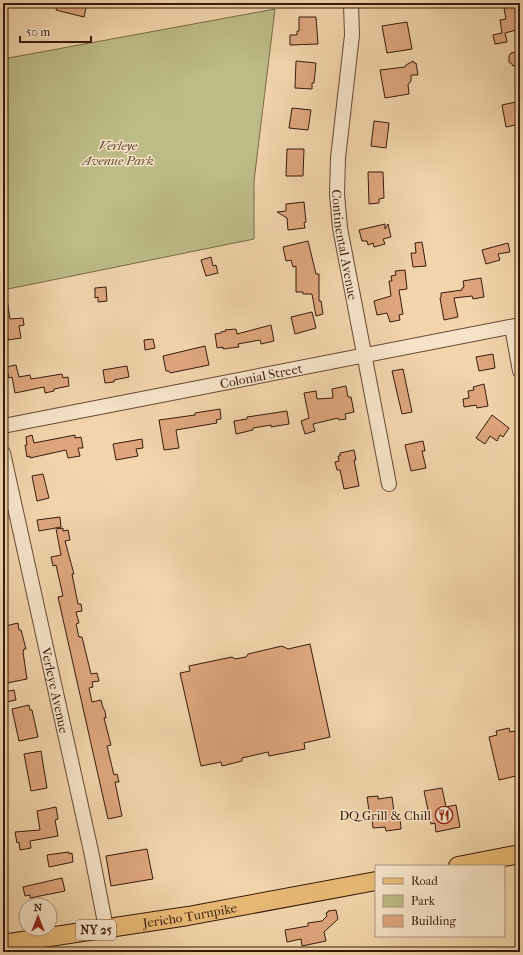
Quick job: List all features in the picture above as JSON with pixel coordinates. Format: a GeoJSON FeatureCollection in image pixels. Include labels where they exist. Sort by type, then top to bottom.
{"type":"FeatureCollection","features":[{"type":"Feature","properties":{"kind":"main road"},"geometry":{"type":"LineString","coordinates":[[463,865],[520,854]]}},
{"type":"Feature","properties":{"kind":"main road","name":"Jericho Turnpike"},"geometry":{"type":"LineString","coordinates":[[3,944],[225,909],[375,881]]}},
{"type":"Feature","properties":{"kind":"street","name":"Continental Avenue"},"geometry":{"type":"LineString","coordinates":[[351,3],[352,35],[338,158],[337,194],[340,228],[388,484]]}},
{"type":"Feature","properties":{"kind":"street","name":"Colonial Street"},"geometry":{"type":"LineString","coordinates":[[3,426],[516,326]]}},
{"type":"Feature","properties":{"kind":"street"},"geometry":{"type":"LineString","coordinates":[[516,326],[520,371]]}},
{"type":"Feature","properties":{"kind":"street","name":"Verleye Avenue"},"geometry":{"type":"LineString","coordinates":[[3,453],[91,851],[106,928]]}},
{"type":"Feature","properties":{"kind":"green space","name":"Verleye Avenue Park"},"geometry":{"type":"Polygon","coordinates":[[[275,9],[254,181],[254,239],[3,290],[3,59],[275,9]]]}},
{"type":"Feature","properties":{"kind":"building"},"geometry":{"type":"Polygon","coordinates":[[[58,3],[87,3],[84,17],[56,10],[58,3]]]}},
{"type":"Feature","properties":{"kind":"building"},"geometry":{"type":"Polygon","coordinates":[[[517,6],[520,15],[520,29],[505,33],[507,42],[495,44],[493,35],[502,33],[500,20],[506,19],[504,8],[517,6]]]}},
{"type":"Feature","properties":{"kind":"building"},"geometry":{"type":"Polygon","coordinates":[[[299,17],[316,17],[318,44],[290,45],[290,35],[297,35],[297,31],[299,31],[299,17]]]}},
{"type":"Feature","properties":{"kind":"building"},"geometry":{"type":"Polygon","coordinates":[[[407,22],[412,49],[387,53],[382,26],[407,22]]]}},
{"type":"Feature","properties":{"kind":"building"},"geometry":{"type":"Polygon","coordinates":[[[520,51],[520,65],[513,66],[509,62],[509,56],[511,53],[520,51]]]}},
{"type":"Feature","properties":{"kind":"building"},"geometry":{"type":"Polygon","coordinates":[[[296,61],[316,63],[312,89],[295,88],[296,61]]]}},
{"type":"Feature","properties":{"kind":"building"},"geometry":{"type":"Polygon","coordinates":[[[413,61],[416,63],[418,75],[411,75],[411,81],[408,85],[409,94],[385,98],[380,70],[405,67],[413,61]]]}},
{"type":"Feature","properties":{"kind":"building"},"geometry":{"type":"Polygon","coordinates":[[[520,101],[520,124],[506,127],[502,105],[520,101]]]}},
{"type":"Feature","properties":{"kind":"building"},"geometry":{"type":"Polygon","coordinates":[[[292,108],[311,110],[308,130],[289,128],[292,108]]]}},
{"type":"Feature","properties":{"kind":"building"},"geometry":{"type":"Polygon","coordinates":[[[374,121],[389,123],[386,148],[371,146],[374,121]]]}},
{"type":"Feature","properties":{"kind":"building"},"geometry":{"type":"Polygon","coordinates":[[[287,149],[304,149],[303,176],[286,176],[287,149]]]}},
{"type":"Feature","properties":{"kind":"building"},"geometry":{"type":"Polygon","coordinates":[[[368,172],[383,172],[384,198],[379,199],[379,203],[369,204],[368,172]]]}},
{"type":"Feature","properties":{"kind":"building"},"geometry":{"type":"Polygon","coordinates":[[[304,202],[306,222],[304,223],[305,228],[288,230],[287,218],[277,212],[286,211],[286,204],[304,202]]]}},
{"type":"Feature","properties":{"kind":"building"},"geometry":{"type":"Polygon","coordinates":[[[385,224],[385,229],[388,224],[391,237],[383,239],[385,244],[374,247],[373,243],[368,245],[367,241],[362,241],[359,230],[385,224]]]}},
{"type":"Feature","properties":{"kind":"building"},"geometry":{"type":"Polygon","coordinates":[[[308,241],[316,274],[319,274],[319,301],[321,301],[323,314],[316,316],[312,294],[296,292],[296,266],[293,267],[291,260],[286,261],[283,247],[308,241]]]}},
{"type":"Feature","properties":{"kind":"building"},"geometry":{"type":"Polygon","coordinates":[[[422,242],[426,266],[413,267],[411,253],[416,253],[415,243],[422,242]]]}},
{"type":"Feature","properties":{"kind":"building"},"geometry":{"type":"Polygon","coordinates":[[[508,243],[510,252],[498,254],[500,260],[486,264],[482,250],[508,243]]]}},
{"type":"Feature","properties":{"kind":"building"},"geometry":{"type":"Polygon","coordinates":[[[211,257],[213,266],[216,265],[218,273],[206,276],[201,260],[211,257]]]}},
{"type":"Feature","properties":{"kind":"building"},"geometry":{"type":"Polygon","coordinates":[[[405,270],[407,289],[399,290],[403,314],[399,315],[400,320],[390,322],[387,313],[377,315],[374,301],[391,296],[389,281],[392,281],[391,276],[396,275],[395,271],[405,270]]]}},
{"type":"Feature","properties":{"kind":"building"},"geometry":{"type":"Polygon","coordinates":[[[481,278],[484,297],[473,299],[472,296],[454,298],[458,317],[444,320],[440,298],[441,293],[462,290],[464,287],[463,281],[481,278]]]}},
{"type":"Feature","properties":{"kind":"building"},"geometry":{"type":"Polygon","coordinates":[[[106,287],[107,301],[98,302],[98,297],[95,298],[95,288],[106,287]]]}},
{"type":"Feature","properties":{"kind":"building"},"geometry":{"type":"Polygon","coordinates":[[[3,299],[7,299],[10,319],[23,318],[24,325],[19,326],[21,338],[6,339],[3,326],[3,299]]]}},
{"type":"Feature","properties":{"kind":"building"},"geometry":{"type":"Polygon","coordinates":[[[312,312],[316,328],[295,334],[291,317],[312,312]]]}},
{"type":"Feature","properties":{"kind":"building"},"geometry":{"type":"Polygon","coordinates":[[[271,325],[274,341],[261,344],[260,340],[238,344],[239,347],[223,349],[223,347],[217,348],[215,334],[226,331],[225,330],[236,329],[237,334],[271,325]]]}},
{"type":"Feature","properties":{"kind":"building"},"geometry":{"type":"Polygon","coordinates":[[[153,339],[155,348],[145,350],[144,340],[153,339]]]}},
{"type":"Feature","properties":{"kind":"building"},"geometry":{"type":"Polygon","coordinates":[[[205,346],[209,365],[170,373],[169,371],[166,371],[163,356],[205,346]]]}},
{"type":"Feature","properties":{"kind":"building"},"geometry":{"type":"Polygon","coordinates":[[[493,354],[495,368],[479,371],[476,357],[493,354]]]}},
{"type":"Feature","properties":{"kind":"building"},"geometry":{"type":"Polygon","coordinates":[[[16,365],[19,377],[30,375],[31,379],[62,374],[63,378],[68,377],[69,386],[54,389],[54,391],[45,393],[44,387],[15,393],[12,377],[9,378],[6,367],[16,365]]]}},
{"type":"Feature","properties":{"kind":"building"},"geometry":{"type":"Polygon","coordinates":[[[127,366],[129,377],[114,380],[114,382],[105,383],[103,370],[127,366]]]}},
{"type":"Feature","properties":{"kind":"building"},"geometry":{"type":"Polygon","coordinates":[[[403,369],[412,412],[402,414],[392,371],[403,369]]]}},
{"type":"Feature","properties":{"kind":"building"},"geometry":{"type":"Polygon","coordinates":[[[484,384],[488,406],[477,408],[476,405],[464,407],[463,399],[469,398],[468,391],[474,390],[473,387],[484,384]]]}},
{"type":"Feature","properties":{"kind":"building"},"geometry":{"type":"Polygon","coordinates":[[[346,386],[348,397],[351,397],[354,412],[345,414],[346,419],[339,420],[338,418],[313,424],[315,431],[305,434],[301,421],[309,418],[304,393],[316,391],[317,399],[333,398],[332,389],[346,386]]]}},
{"type":"Feature","properties":{"kind":"building"},"geometry":{"type":"Polygon","coordinates":[[[220,409],[221,419],[216,420],[217,423],[176,430],[179,448],[164,450],[159,420],[195,415],[195,413],[220,409]]]}},
{"type":"Feature","properties":{"kind":"building"},"geometry":{"type":"Polygon","coordinates":[[[287,411],[289,424],[253,428],[253,430],[236,434],[234,421],[247,419],[247,417],[287,411]]]}},
{"type":"Feature","properties":{"kind":"building"},"geometry":{"type":"Polygon","coordinates":[[[492,415],[509,428],[503,437],[500,435],[497,441],[490,436],[485,444],[476,438],[492,415]]]}},
{"type":"Feature","properties":{"kind":"building"},"geometry":{"type":"Polygon","coordinates":[[[32,435],[34,443],[75,435],[75,438],[81,437],[83,448],[78,448],[80,456],[68,458],[66,450],[30,458],[30,456],[27,457],[25,445],[27,445],[26,437],[32,435]]]}},
{"type":"Feature","properties":{"kind":"building"},"geometry":{"type":"Polygon","coordinates":[[[142,439],[143,448],[136,449],[138,456],[116,460],[113,444],[142,439]]]}},
{"type":"Feature","properties":{"kind":"building"},"geometry":{"type":"Polygon","coordinates":[[[423,441],[425,451],[422,451],[426,468],[411,471],[405,445],[423,441]]]}},
{"type":"Feature","properties":{"kind":"building"},"geometry":{"type":"Polygon","coordinates":[[[354,450],[356,460],[354,460],[359,486],[344,489],[340,470],[337,470],[335,462],[339,461],[338,456],[340,456],[340,453],[354,450]]]}},
{"type":"Feature","properties":{"kind":"building"},"geometry":{"type":"Polygon","coordinates":[[[43,474],[49,498],[37,501],[32,476],[43,474]]]}},
{"type":"Feature","properties":{"kind":"building"},"geometry":{"type":"Polygon","coordinates":[[[60,517],[61,527],[39,531],[37,520],[60,517]]]}},
{"type":"Feature","properties":{"kind":"building"},"geometry":{"type":"Polygon","coordinates":[[[63,528],[63,531],[68,530],[70,540],[65,541],[74,574],[72,574],[78,604],[81,604],[82,611],[76,612],[79,623],[76,624],[79,637],[82,637],[91,674],[97,673],[99,681],[92,682],[93,687],[89,688],[92,702],[101,700],[105,711],[106,718],[104,718],[111,745],[107,746],[114,775],[117,774],[119,782],[115,782],[122,816],[108,819],[58,597],[63,596],[56,565],[53,566],[51,557],[61,555],[56,529],[63,528]]]}},
{"type":"Feature","properties":{"kind":"building"},"geometry":{"type":"Polygon","coordinates":[[[18,623],[26,649],[24,649],[23,652],[27,679],[7,683],[6,675],[8,674],[4,652],[3,653],[3,633],[6,633],[5,626],[18,623]]]}},
{"type":"Feature","properties":{"kind":"building"},"geometry":{"type":"Polygon","coordinates":[[[310,644],[330,737],[304,743],[305,749],[269,756],[268,752],[242,758],[242,761],[222,766],[221,762],[201,766],[180,673],[190,671],[189,666],[232,657],[235,659],[246,657],[248,654],[282,646],[288,649],[310,644]]]}},
{"type":"Feature","properties":{"kind":"building"},"geometry":{"type":"Polygon","coordinates":[[[14,690],[16,700],[6,702],[4,692],[14,690]]]}},
{"type":"Feature","properties":{"kind":"building"},"geometry":{"type":"Polygon","coordinates":[[[29,705],[30,710],[32,710],[38,737],[19,741],[12,709],[29,705]]]}},
{"type":"Feature","properties":{"kind":"building"},"geometry":{"type":"Polygon","coordinates":[[[509,728],[510,732],[520,730],[520,775],[499,780],[489,737],[497,735],[496,731],[509,728]]]}},
{"type":"Feature","properties":{"kind":"building"},"geometry":{"type":"Polygon","coordinates":[[[41,751],[47,788],[31,791],[24,754],[41,751]]]}},
{"type":"Feature","properties":{"kind":"building","name":"DQ Grill & Chill"},"geometry":{"type":"Polygon","coordinates":[[[442,788],[446,807],[456,805],[460,827],[436,832],[435,823],[431,824],[424,791],[442,788]]]}},
{"type":"Feature","properties":{"kind":"building"},"geometry":{"type":"Polygon","coordinates":[[[378,796],[378,799],[392,797],[394,812],[397,813],[397,818],[400,818],[401,829],[386,831],[385,827],[373,828],[367,797],[378,796]]]}},
{"type":"Feature","properties":{"kind":"building"},"geometry":{"type":"Polygon","coordinates":[[[56,807],[58,819],[55,820],[58,836],[30,841],[31,848],[20,850],[15,832],[40,830],[37,811],[56,807]]]}},
{"type":"Feature","properties":{"kind":"building"},"geometry":{"type":"Polygon","coordinates":[[[147,849],[153,879],[111,886],[106,856],[147,849]]]}},
{"type":"Feature","properties":{"kind":"building"},"geometry":{"type":"Polygon","coordinates":[[[69,852],[69,854],[72,853],[73,862],[49,867],[47,855],[69,852]]]}},
{"type":"Feature","properties":{"kind":"building"},"geometry":{"type":"Polygon","coordinates":[[[62,878],[65,891],[30,897],[30,895],[25,896],[23,887],[62,878]]]}},
{"type":"Feature","properties":{"kind":"building"},"geometry":{"type":"Polygon","coordinates":[[[336,910],[338,919],[324,932],[326,941],[302,946],[301,939],[287,942],[285,930],[308,926],[308,923],[322,921],[327,916],[326,913],[328,911],[336,910]]]}},
{"type":"Feature","properties":{"kind":"place","name":"DQ Grill & Chill"},"geometry":{"type":"Point","coordinates":[444,815]}}]}
